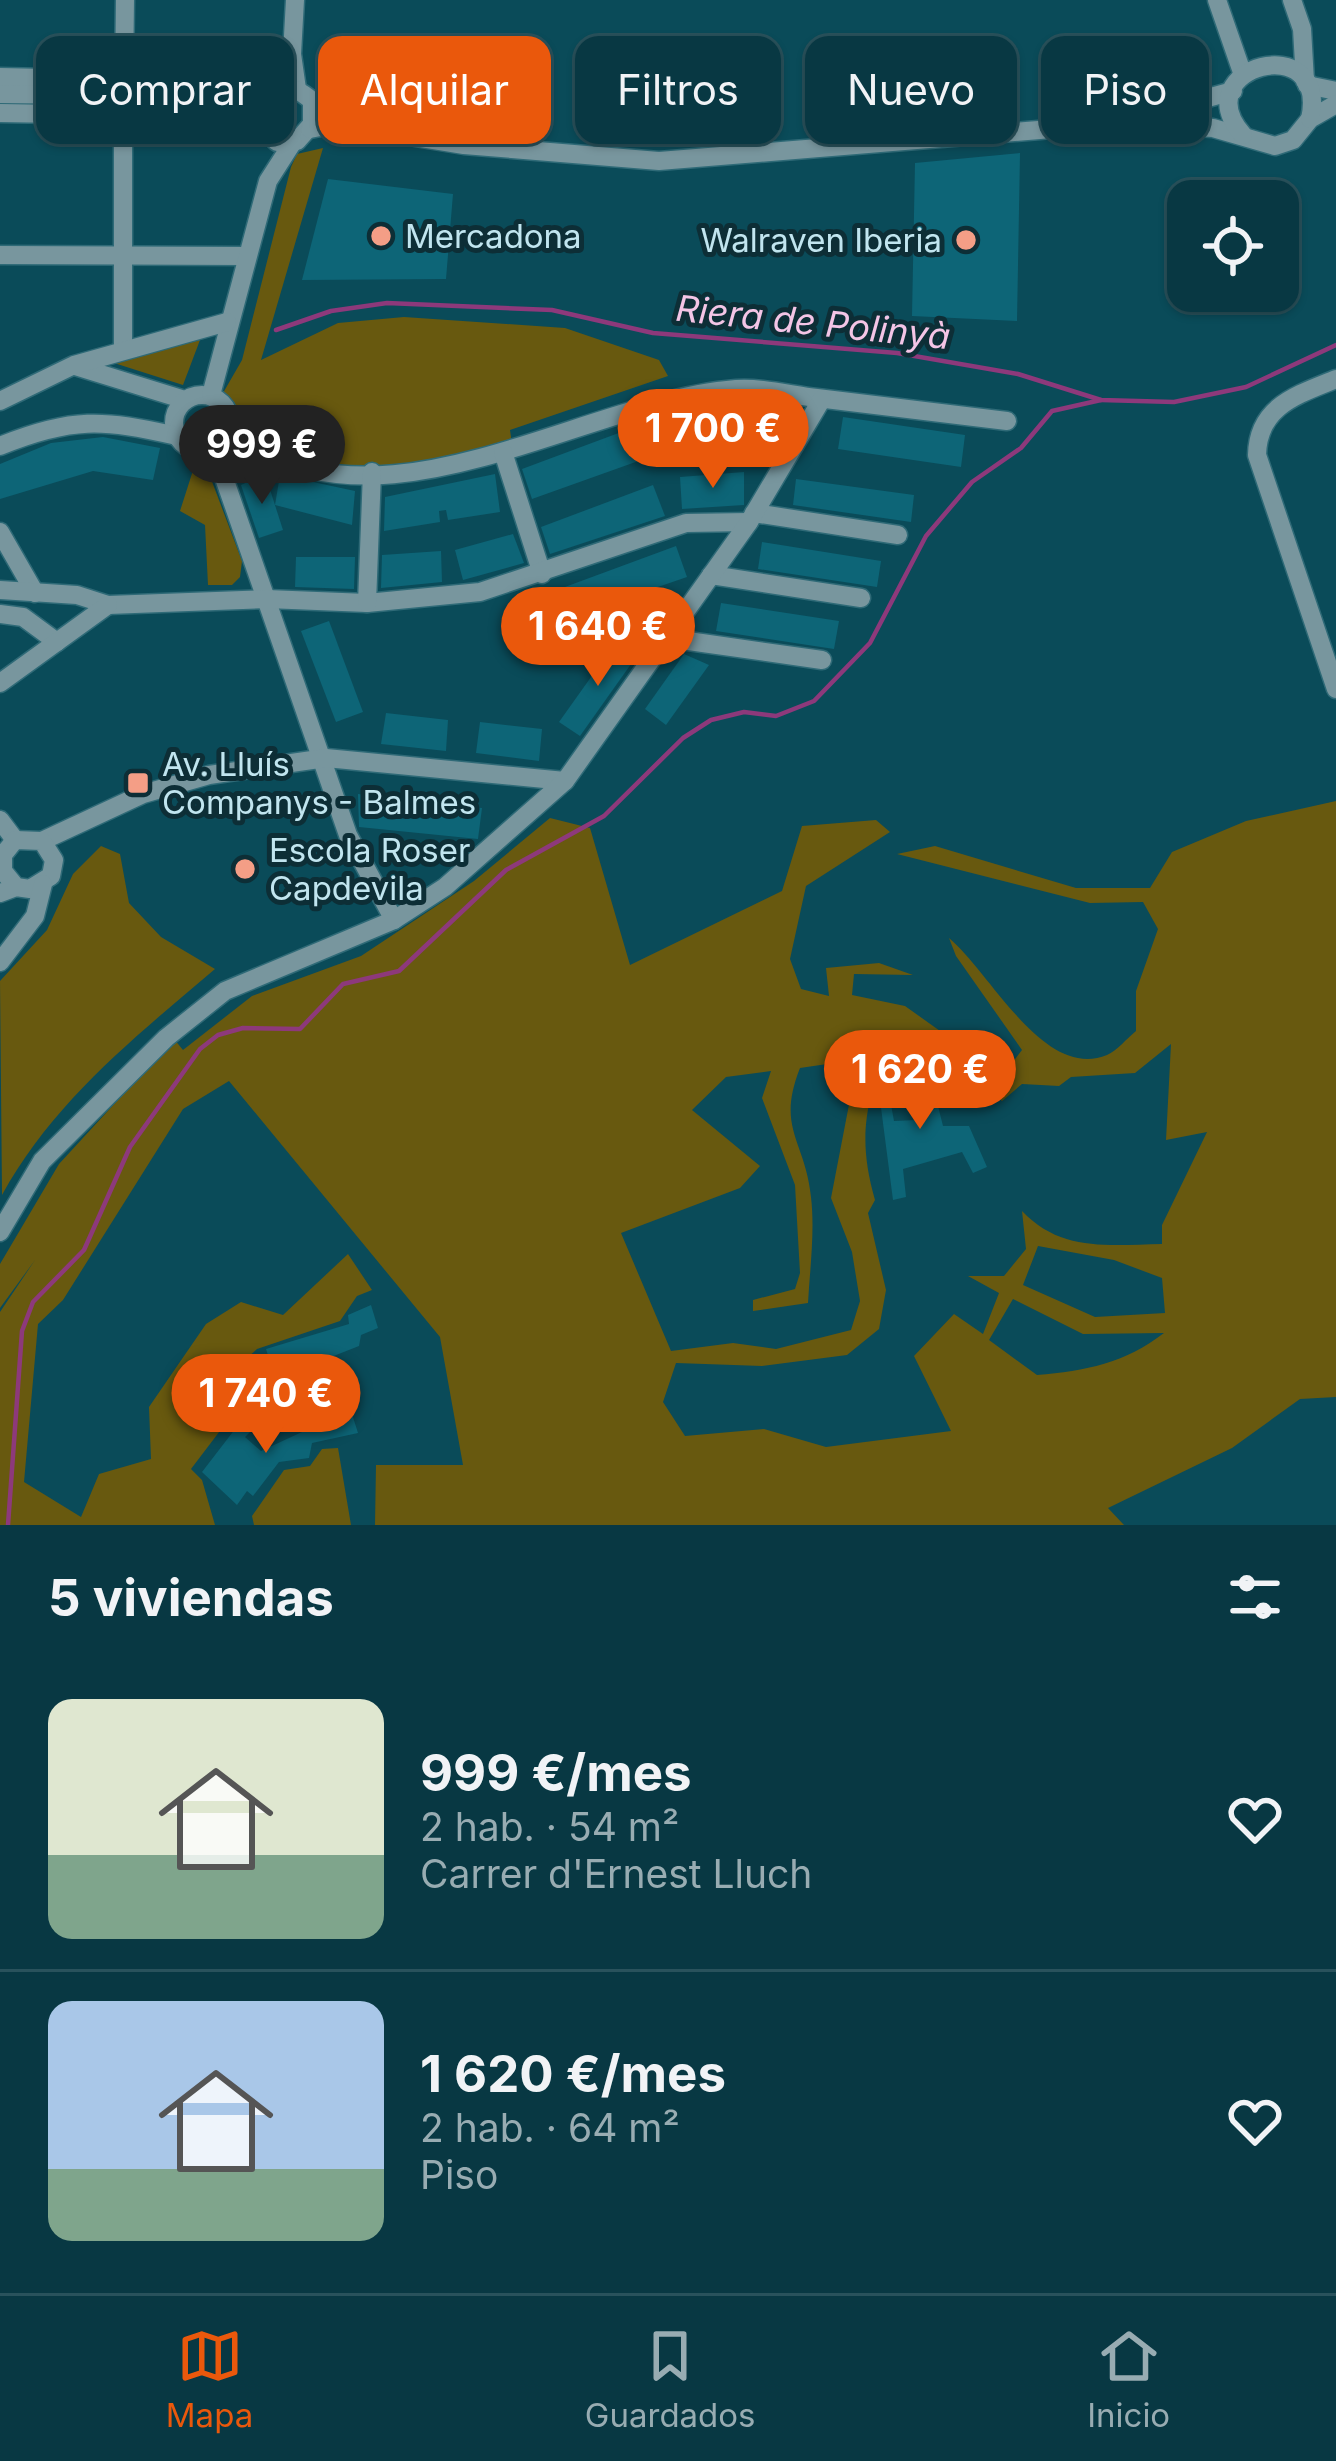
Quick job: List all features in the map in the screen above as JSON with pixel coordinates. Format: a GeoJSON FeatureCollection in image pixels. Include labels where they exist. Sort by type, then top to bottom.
{"type":"FeatureCollection","features":[{"type":"Feature","properties":{"kind":"street"},"geometry":{"type":"LineString","coordinates":[[125,0],[125,36]]}},
{"type":"Feature","properties":{"kind":"street"},"geometry":{"type":"LineString","coordinates":[[293,36],[295,0]]}},
{"type":"Feature","properties":{"kind":"street"},"geometry":{"type":"LineString","coordinates":[[1216,0],[1238,83],[1232,118],[1243,135]]}},
{"type":"Feature","properties":{"kind":"street"},"geometry":{"type":"LineString","coordinates":[[1292,0],[1302,29],[1310,119]]}},
{"type":"Feature","properties":{"kind":"street"},"geometry":{"type":"LineString","coordinates":[[1209,93],[1276,64],[1306,83],[1336,92]]}},
{"type":"Feature","properties":{"kind":"street"},"geometry":{"type":"LineString","coordinates":[[294,68],[297,88],[318,109]]}},
{"type":"Feature","properties":{"kind":"street"},"geometry":{"type":"LineString","coordinates":[[0,77],[36,77]]}},
{"type":"Feature","properties":{"kind":"street"},"geometry":{"type":"LineString","coordinates":[[0,94],[36,94]]}},
{"type":"Feature","properties":{"kind":"street"},"geometry":{"type":"LineString","coordinates":[[211,395],[268,181],[299,142],[312,104]]}},
{"type":"Feature","properties":{"kind":"street"},"geometry":{"type":"LineString","coordinates":[[1209,128],[1266,146],[1284,144],[1310,119],[1336,104]]}},
{"type":"Feature","properties":{"kind":"street"},"geometry":{"type":"LineString","coordinates":[[0,113],[36,114]]}},
{"type":"Feature","properties":{"kind":"street"},"geometry":{"type":"LineString","coordinates":[[458,144],[659,161],[1041,130]]}},
{"type":"Feature","properties":{"kind":"street"},"geometry":{"type":"LineString","coordinates":[[294,140],[318,133]]}},
{"type":"Feature","properties":{"kind":"street"},"geometry":{"type":"LineString","coordinates":[[123,144],[123,349]]}},
{"type":"Feature","properties":{"kind":"street"},"geometry":{"type":"LineString","coordinates":[[264,144],[268,181]]}},
{"type":"Feature","properties":{"kind":"street"},"geometry":{"type":"LineString","coordinates":[[0,255],[245,256]]}},
{"type":"Feature","properties":{"kind":"street"},"geometry":{"type":"LineString","coordinates":[[0,401],[74,365],[227,322]]}},
{"type":"Feature","properties":{"kind":"street"},"geometry":{"type":"LineString","coordinates":[[74,365],[185,400],[211,395]]}},
{"type":"Feature","properties":{"kind":"street"},"geometry":{"type":"LineString","coordinates":[[1336,379],[1272,410],[1258,431],[1257,455],[1336,689]]}},
{"type":"Feature","properties":{"kind":"street"},"geometry":{"type":"LineString","coordinates":[[229,432],[254,453],[325,470],[423,475],[676,398],[740,388],[1007,421]]}},
{"type":"Feature","properties":{"kind":"street"},"geometry":{"type":"LineString","coordinates":[[0,446],[64,423],[122,423],[177,436],[191,450],[214,449],[229,432],[228,413],[211,395]]}},
{"type":"Feature","properties":{"kind":"street"},"geometry":{"type":"LineString","coordinates":[[2,1221],[42,1161],[92,1107],[225,991],[394,920],[445,887],[566,781],[751,518],[822,399]]}},
{"type":"Feature","properties":{"kind":"street"},"geometry":{"type":"LineString","coordinates":[[177,436],[174,419],[185,400]]}},
{"type":"Feature","properties":{"kind":"street"},"geometry":{"type":"LineString","coordinates":[[214,449],[326,758],[349,835],[394,920]]}},
{"type":"Feature","properties":{"kind":"street"},"geometry":{"type":"LineString","coordinates":[[503,452],[542,574]]}},
{"type":"Feature","properties":{"kind":"street"},"geometry":{"type":"LineString","coordinates":[[367,603],[372,472]]}},
{"type":"Feature","properties":{"kind":"street"},"geometry":{"type":"LineString","coordinates":[[0,590],[77,595],[108,605],[267,599],[367,603],[480,592],[686,523],[751,518],[898,535]]}},
{"type":"Feature","properties":{"kind":"street"},"geometry":{"type":"LineString","coordinates":[[0,532],[34,593]]}},
{"type":"Feature","properties":{"kind":"street"},"geometry":{"type":"LineString","coordinates":[[711,575],[861,598]]}},
{"type":"Feature","properties":{"kind":"street"},"geometry":{"type":"LineString","coordinates":[[0,683],[108,605]]}},
{"type":"Feature","properties":{"kind":"street"},"geometry":{"type":"LineString","coordinates":[[0,614],[23,617],[57,642]]}},
{"type":"Feature","properties":{"kind":"street"},"geometry":{"type":"LineString","coordinates":[[667,638],[822,660]]}},
{"type":"Feature","properties":{"kind":"street"},"geometry":{"type":"LineString","coordinates":[[15,840],[42,841],[143,794],[209,775],[326,758],[566,781]]}},
{"type":"Feature","properties":{"kind":"street"},"geometry":{"type":"LineString","coordinates":[[0,962],[35,916],[54,860],[97,816]]}},
{"type":"Feature","properties":{"kind":"street"},"geometry":{"type":"LineString","coordinates":[[0,820],[15,840]]}},
{"type":"Feature","properties":{"kind":"street"},"geometry":{"type":"LineString","coordinates":[[15,840],[3,855],[5,882],[43,884]]}},
{"type":"Feature","properties":{"kind":"street"},"geometry":{"type":"LineString","coordinates":[[42,841],[54,860]]}},
{"type":"Feature","properties":{"kind":"shaded area"},"geometry":{"type":"Polygon","coordinates":[[[323,148],[261,360],[338,323],[404,317],[565,328],[659,360],[668,376],[510,430],[512,444],[422,469],[325,464],[258,448],[236,428],[236,408],[230,423],[223,393],[242,360],[291,167],[297,154],[323,148]]]}},
{"type":"Feature","properties":{"kind":"shaded area"},"geometry":{"type":"Polygon","coordinates":[[[194,336],[200,340],[183,385],[114,363],[194,336]]]}},
{"type":"Feature","properties":{"kind":"shaded area"},"geometry":{"type":"Polygon","coordinates":[[[196,461],[205,463],[242,561],[240,577],[232,585],[208,585],[205,525],[180,511],[196,461]]]}},
{"type":"Feature","properties":{"kind":"shaded area"},"geometry":{"type":"Polygon","coordinates":[[[1336,801],[1336,1397],[1300,1399],[1232,1448],[1108,1508],[1124,1525],[375,1525],[376,1465],[463,1465],[440,1337],[229,1081],[183,1109],[63,1300],[38,1324],[24,1482],[81,1517],[99,1474],[151,1459],[149,1407],[206,1324],[241,1302],[283,1315],[348,1254],[372,1290],[357,1296],[340,1321],[257,1349],[225,1378],[229,1419],[191,1469],[202,1480],[215,1525],[0,1525],[0,1312],[35,1260],[0,1308],[0,1264],[59,1164],[174,1039],[183,1050],[252,996],[361,956],[474,881],[550,818],[590,828],[630,965],[782,891],[802,826],[876,820],[890,832],[806,886],[790,959],[801,989],[829,996],[826,968],[879,963],[913,975],[854,974],[852,995],[905,1006],[978,1058],[1009,1067],[1022,1050],[956,956],[949,938],[1040,1039],[1062,1053],[1084,1059],[1111,1053],[1136,1031],[1136,991],[1158,929],[1143,902],[1090,903],[897,854],[935,846],[1076,888],[1150,888],[1172,852],[1246,821],[1336,801]],[[888,1042],[869,1102],[866,1157],[875,1200],[868,1213],[886,1290],[879,1329],[847,1355],[762,1366],[676,1363],[663,1402],[685,1436],[764,1429],[826,1447],[951,1431],[914,1356],[954,1314],[983,1334],[999,1293],[968,1276],[1004,1276],[1026,1249],[1022,1211],[1069,1240],[1162,1244],[1162,1225],[1207,1132],[1166,1140],[1171,1044],[1135,1073],[1071,1077],[1059,1086],[1022,1084],[1002,1101],[929,1044],[888,1042]],[[834,1063],[800,1068],[791,1120],[811,1197],[808,1303],[753,1311],[753,1300],[795,1289],[800,1273],[795,1185],[762,1098],[771,1071],[726,1077],[692,1110],[760,1166],[740,1188],[621,1233],[671,1351],[733,1343],[776,1349],[851,1330],[860,1301],[852,1252],[831,1198],[852,1089],[834,1063]],[[1038,1246],[1023,1285],[1095,1317],[1165,1313],[1162,1278],[1114,1260],[1038,1246]],[[1013,1299],[989,1340],[1037,1375],[1104,1364],[1164,1333],[1083,1334],[1013,1299]]]}},
{"type":"Feature","properties":{"kind":"shaded area"},"geometry":{"type":"Polygon","coordinates":[[[101,846],[120,854],[129,903],[161,937],[215,969],[71,1101],[2,1195],[0,981],[47,930],[73,874],[101,846]]]}},
{"type":"Feature","properties":{"kind":"shaded area"},"geometry":{"type":"Polygon","coordinates":[[[338,1448],[351,1525],[254,1525],[252,1516],[284,1470],[310,1466],[322,1449],[338,1448]]]}},
{"type":"Feature","properties":{"kind":"building","name":"Walraven Iberia"},"geometry":{"type":"Polygon","coordinates":[[[1020,153],[1017,321],[912,316],[915,163],[1020,153]]]}},
{"type":"Feature","properties":{"kind":"building","name":"Mercadona"},"geometry":{"type":"Polygon","coordinates":[[[328,179],[453,194],[446,279],[302,280],[328,179]]]}},
{"type":"Feature","properties":{"kind":"building"},"geometry":{"type":"Polygon","coordinates":[[[775,409],[777,440],[683,447],[682,415],[775,409]]]}},
{"type":"Feature","properties":{"kind":"building"},"geometry":{"type":"Polygon","coordinates":[[[843,417],[965,435],[961,467],[838,449],[843,417]]]}},
{"type":"Feature","properties":{"kind":"building"},"geometry":{"type":"Polygon","coordinates":[[[632,428],[644,459],[532,499],[522,469],[632,428]]]}},
{"type":"Feature","properties":{"kind":"building"},"geometry":{"type":"Polygon","coordinates":[[[103,437],[160,448],[153,480],[93,471],[0,499],[0,464],[51,443],[103,437]]]}},
{"type":"Feature","properties":{"kind":"building"},"geometry":{"type":"Polygon","coordinates":[[[744,472],[744,505],[682,509],[680,477],[744,472]]]}},
{"type":"Feature","properties":{"kind":"building"},"geometry":{"type":"Polygon","coordinates":[[[265,474],[283,530],[259,538],[241,485],[265,474]]]}},
{"type":"Feature","properties":{"kind":"building"},"geometry":{"type":"Polygon","coordinates":[[[495,474],[500,512],[448,520],[446,510],[439,511],[440,522],[384,531],[385,497],[495,474]]]}},
{"type":"Feature","properties":{"kind":"building"},"geometry":{"type":"Polygon","coordinates":[[[280,475],[355,491],[352,525],[275,505],[280,475]]]}},
{"type":"Feature","properties":{"kind":"building"},"geometry":{"type":"Polygon","coordinates":[[[796,479],[914,495],[911,522],[793,505],[796,479]]]}},
{"type":"Feature","properties":{"kind":"building"},"geometry":{"type":"Polygon","coordinates":[[[653,485],[665,516],[550,554],[541,527],[653,485]]]}},
{"type":"Feature","properties":{"kind":"building"},"geometry":{"type":"Polygon","coordinates":[[[513,534],[524,563],[463,580],[455,550],[513,534]]]}},
{"type":"Feature","properties":{"kind":"building"},"geometry":{"type":"Polygon","coordinates":[[[762,542],[881,561],[877,587],[758,569],[762,542]]]}},
{"type":"Feature","properties":{"kind":"building"},"geometry":{"type":"Polygon","coordinates":[[[676,546],[687,577],[559,621],[564,634],[523,649],[508,608],[676,546]]]}},
{"type":"Feature","properties":{"kind":"building"},"geometry":{"type":"Polygon","coordinates":[[[441,551],[442,582],[381,588],[382,555],[441,551]]]}},
{"type":"Feature","properties":{"kind":"building"},"geometry":{"type":"Polygon","coordinates":[[[296,557],[355,557],[354,589],[295,587],[296,557]]]}},
{"type":"Feature","properties":{"kind":"building"},"geometry":{"type":"Polygon","coordinates":[[[721,603],[839,621],[834,649],[716,631],[721,603]]]}},
{"type":"Feature","properties":{"kind":"building"},"geometry":{"type":"Polygon","coordinates":[[[329,621],[363,712],[336,722],[301,631],[329,621]]]}},
{"type":"Feature","properties":{"kind":"building"},"geometry":{"type":"Polygon","coordinates":[[[616,642],[636,657],[580,736],[559,722],[616,642]]]}},
{"type":"Feature","properties":{"kind":"building"},"geometry":{"type":"Polygon","coordinates":[[[684,654],[709,665],[666,725],[645,709],[684,654]]]}},
{"type":"Feature","properties":{"kind":"building"},"geometry":{"type":"Polygon","coordinates":[[[386,713],[448,720],[446,751],[381,744],[386,713]]]}},
{"type":"Feature","properties":{"kind":"building"},"geometry":{"type":"Polygon","coordinates":[[[480,722],[542,729],[539,761],[476,753],[480,722]]]}},
{"type":"Feature","properties":{"kind":"building"},"geometry":{"type":"Polygon","coordinates":[[[358,794],[482,808],[478,839],[359,827],[358,794]]]}},
{"type":"Feature","properties":{"kind":"building"},"geometry":{"type":"Polygon","coordinates":[[[916,1057],[920,1096],[890,1099],[894,1121],[916,1120],[915,1110],[938,1106],[943,1126],[969,1126],[987,1167],[973,1173],[962,1152],[903,1169],[906,1197],[893,1200],[880,1100],[874,1096],[878,1087],[896,1088],[891,1065],[916,1057]]]}},
{"type":"Feature","properties":{"kind":"building"},"geometry":{"type":"Polygon","coordinates":[[[371,1305],[378,1328],[361,1335],[359,1346],[326,1359],[339,1399],[290,1413],[280,1375],[275,1377],[266,1349],[349,1324],[348,1315],[371,1305]]]}},
{"type":"Feature","properties":{"kind":"building"},"geometry":{"type":"Polygon","coordinates":[[[343,1413],[352,1414],[358,1433],[312,1443],[309,1458],[279,1462],[253,1496],[247,1491],[237,1505],[202,1472],[242,1420],[251,1431],[245,1437],[261,1451],[343,1413]]]}},
{"type":"Feature","properties":{"kind":"waterway","name":"Riera de Polinyà"},"geometry":{"type":"LineString","coordinates":[[276,330],[331,311],[387,303],[552,310],[653,333],[897,353],[1018,374],[1101,400],[1174,402],[1246,387],[1336,345]]}},
{"type":"Feature","properties":{"kind":"waterway"},"geometry":{"type":"LineString","coordinates":[[8,1525],[22,1331],[33,1302],[84,1250],[130,1147],[200,1049],[218,1035],[243,1028],[300,1029],[343,984],[399,971],[506,870],[604,816],[683,738],[711,720],[744,712],[776,716],[814,701],[870,643],[926,536],[972,482],[1021,448],[1052,411],[1101,400]]}},
{"type":"Feature","properties":{"kind":"place","name":"Mercadona"},"geometry":{"type":"Point","coordinates":[381,236]}},
{"type":"Feature","properties":{"kind":"place","name":"Walraven Iberia"},"geometry":{"type":"Point","coordinates":[966,240]}},
{"type":"Feature","properties":{"kind":"place","name":"Av. Lluís Companys - Balmes"},"geometry":{"type":"Point","coordinates":[138,783]}},
{"type":"Feature","properties":{"kind":"place","name":"Escola Roser Capdevila"},"geometry":{"type":"Point","coordinates":[245,869]}}]}
